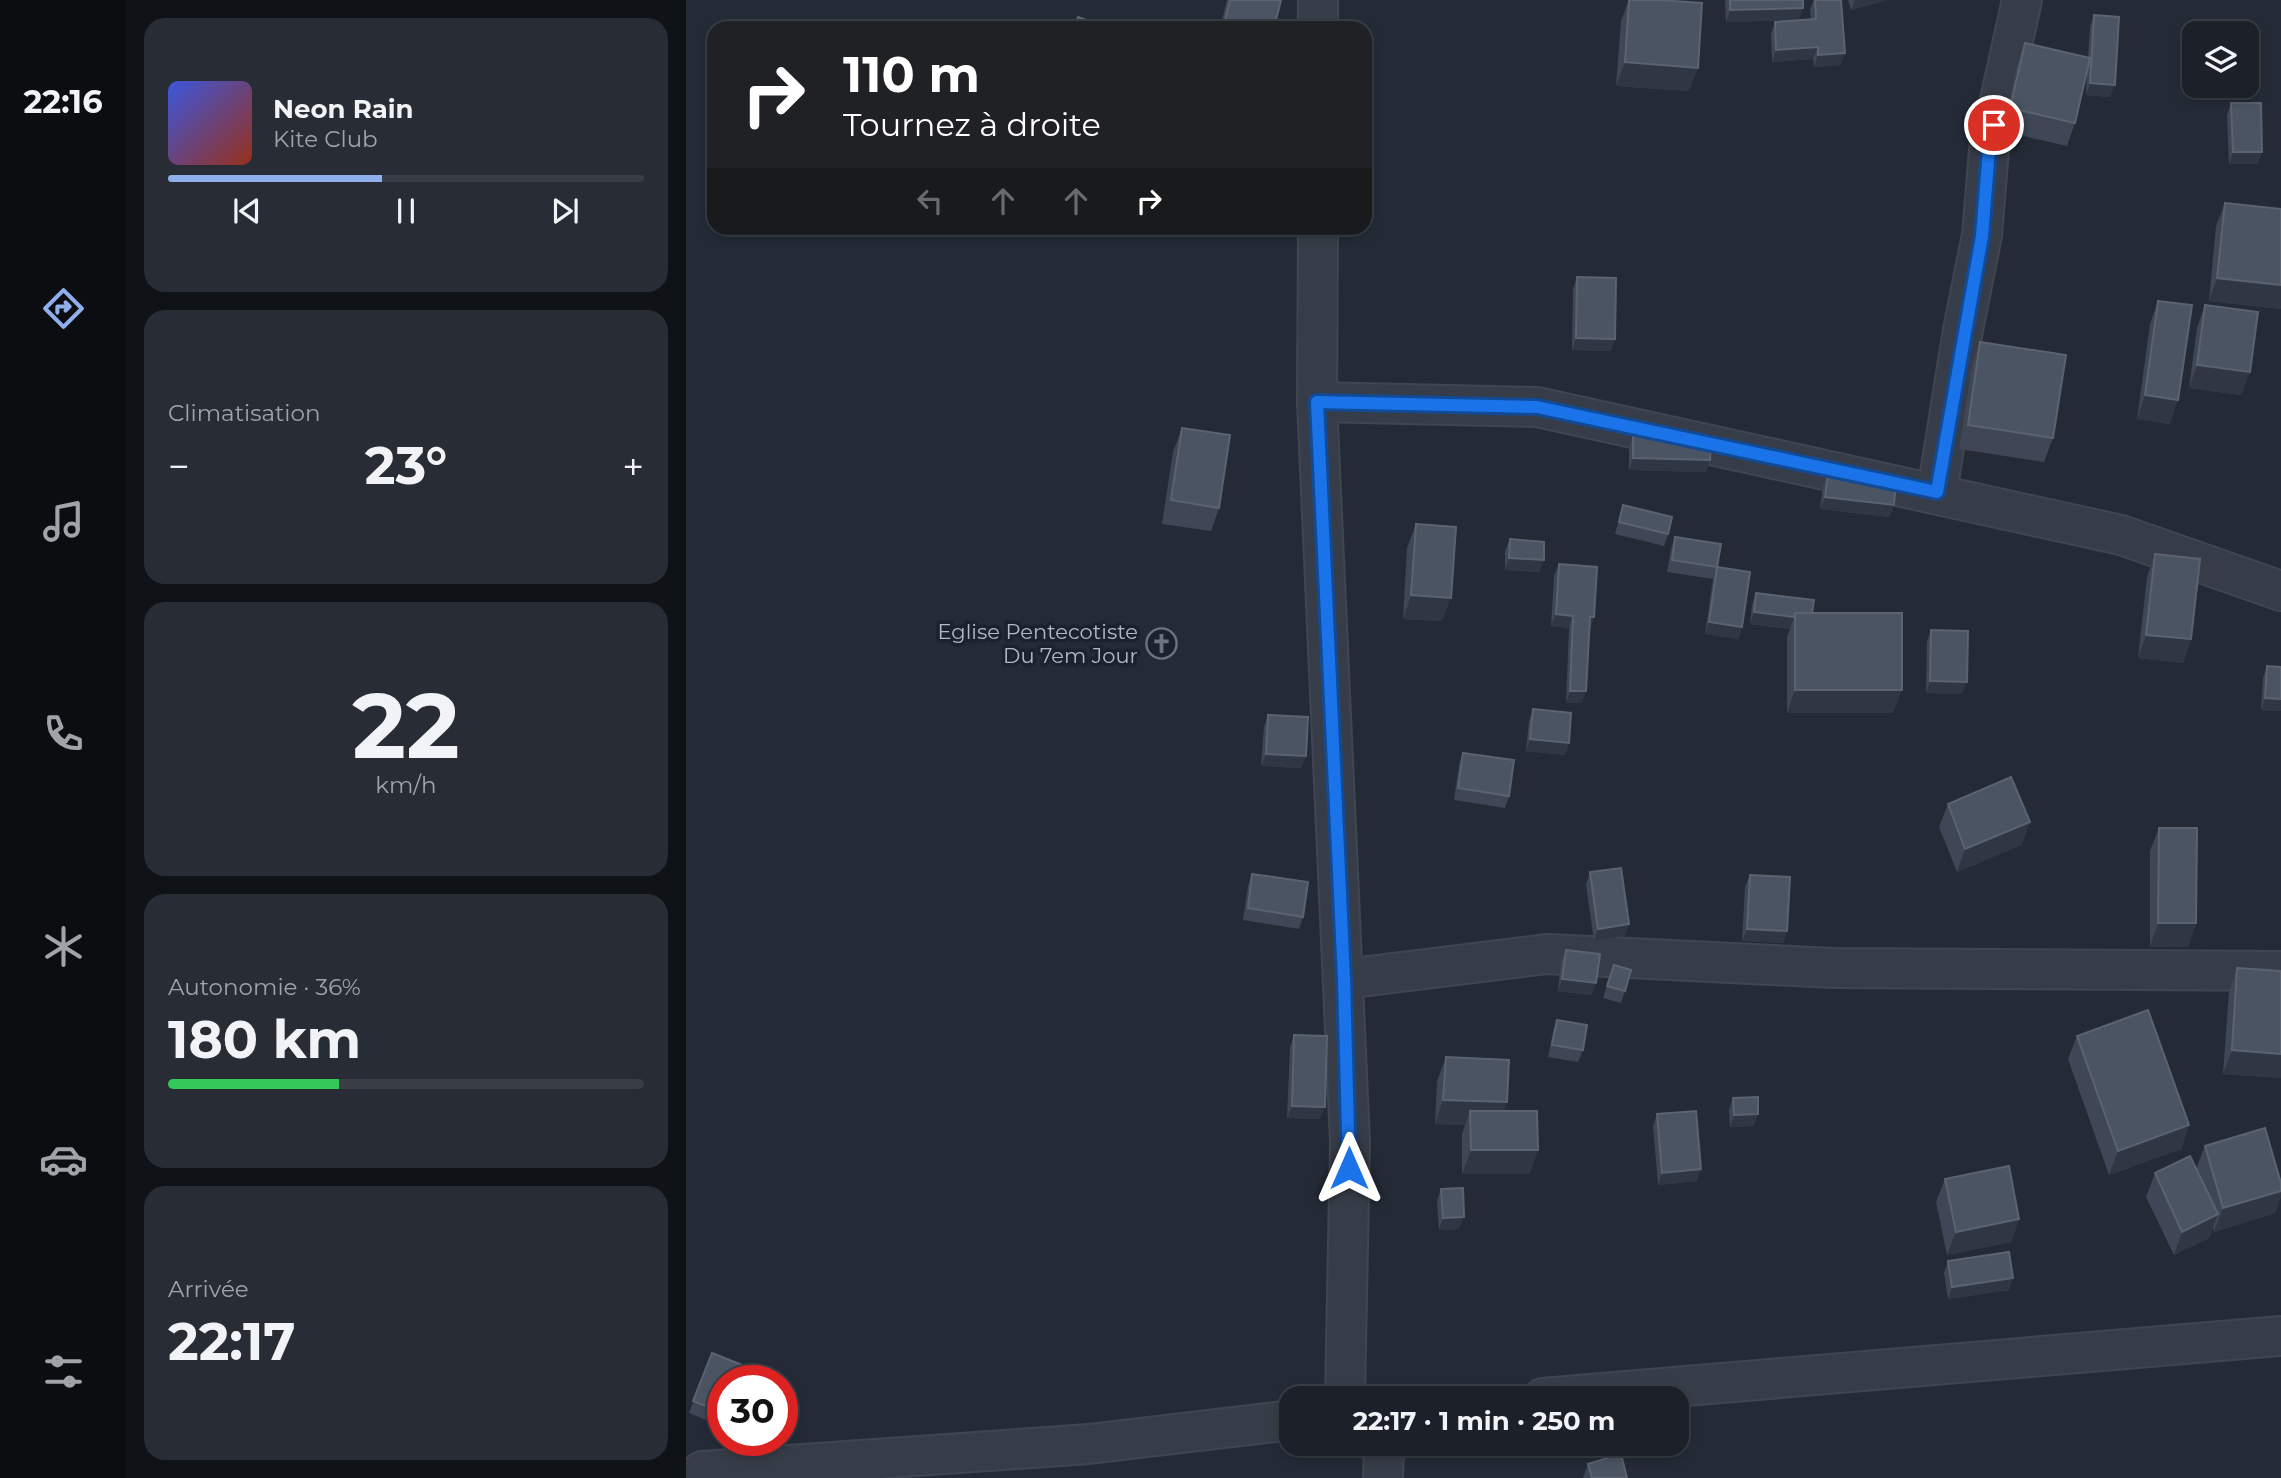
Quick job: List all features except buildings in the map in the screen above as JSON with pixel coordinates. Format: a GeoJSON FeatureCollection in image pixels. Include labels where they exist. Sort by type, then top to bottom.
{"type":"FeatureCollection","features":[{"type":"Feature","properties":{"kind":"street"},"geometry":{"type":"LineString","coordinates":[[1318,0],[1318,21]]}},
{"type":"Feature","properties":{"kind":"street"},"geometry":{"type":"LineString","coordinates":[[1937,492],[1982,236],[1989,150],[2022,0]]}},
{"type":"Feature","properties":{"kind":"street"},"geometry":{"type":"LineString","coordinates":[[1318,235],[1317,402],[1350,1142],[1345,1386]]}},
{"type":"Feature","properties":{"kind":"street"},"geometry":{"type":"LineString","coordinates":[[1317,402],[1537,407],[1937,492],[2121,535],[2281,591]]}},
{"type":"Feature","properties":{"kind":"street"},"geometry":{"type":"LineString","coordinates":[[1344,979],[1548,954],[1834,968],[2281,971]]}},
{"type":"Feature","properties":{"kind":"street"},"geometry":{"type":"LineString","coordinates":[[1686,1386],[2281,1336]]}},
{"type":"Feature","properties":{"kind":"street"},"geometry":{"type":"LineString","coordinates":[[702,1471],[1089,1444],[1279,1422]]}},
{"type":"Feature","properties":{"kind":"street"},"geometry":{"type":"LineString","coordinates":[[1383,1478],[1384,1456]]}},
{"type":"Feature","properties":{"kind":"place","name":"Eglise Pentecotiste Du 7em Jour"},"geometry":{"type":"Point","coordinates":[1161,644]}},
{"type":"Feature","properties":{"kind":"route"},"geometry":{"type":"LineString","coordinates":[[1349,1168],[1344,979],[1317,402],[1537,407],[1937,492],[1963,330],[1982,236],[1989,150],[1994,125]]}}]}
